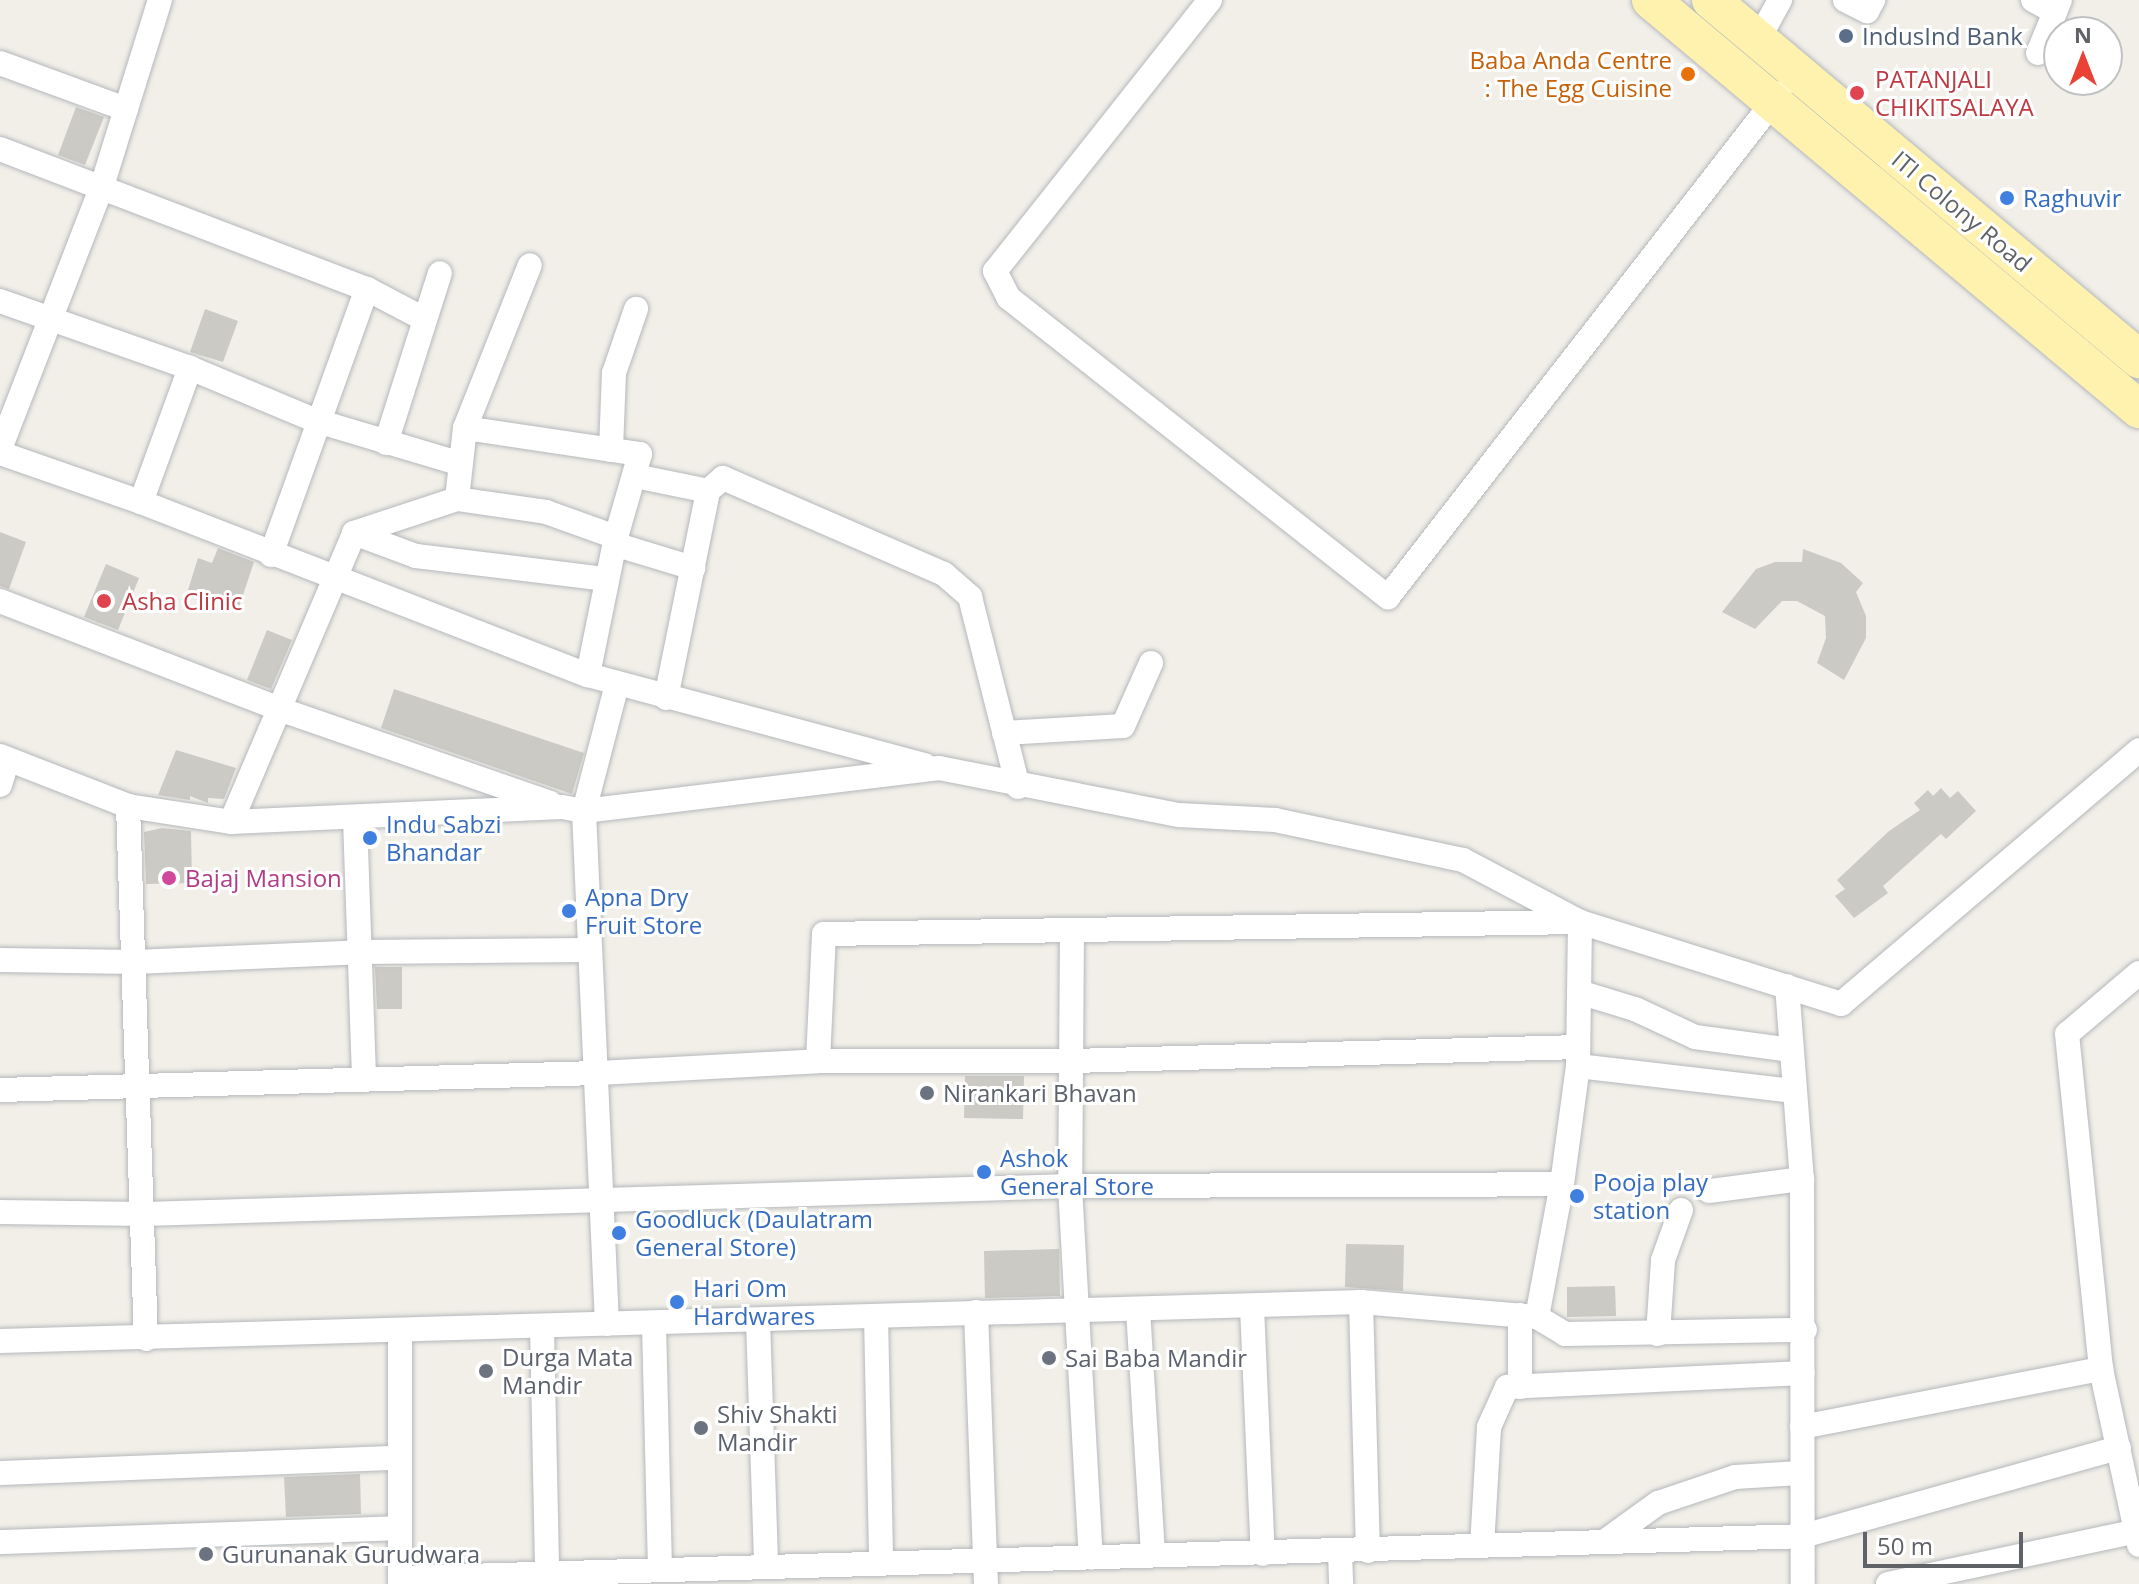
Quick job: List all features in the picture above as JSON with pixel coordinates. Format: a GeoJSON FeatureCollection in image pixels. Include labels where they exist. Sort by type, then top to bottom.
{"type":"FeatureCollection","features":[{"type":"Feature","properties":{"kind":"main road"},"geometry":{"type":"LineString","coordinates":[[1651,0],[2139,409]]}},
{"type":"Feature","properties":{"kind":"main road","name":"ITI Colony Road"},"geometry":{"type":"LineString","coordinates":[[1711,0],[2136,349]]}},
{"type":"Feature","properties":{"kind":"street"},"geometry":{"type":"LineString","coordinates":[[1758,40],[1780,0]]}},
{"type":"Feature","properties":{"kind":"street"},"geometry":{"type":"LineString","coordinates":[[1845,0],[1867,11],[1873,0]]}},
{"type":"Feature","properties":{"kind":"street"},"geometry":{"type":"LineString","coordinates":[[2033,0],[2058,6],[2038,53]]}},
{"type":"Feature","properties":{"kind":"street"},"geometry":{"type":"LineString","coordinates":[[156,1],[102,186],[0,451],[141,502],[271,555],[588,675],[666,698],[1018,787],[1179,815],[1275,820],[1463,860],[1580,922],[1841,1004],[2139,750]]}},
{"type":"Feature","properties":{"kind":"street"},"geometry":{"type":"LineString","coordinates":[[1204,2],[995,271],[1009,298],[1388,597],[1797,73]]}},
{"type":"Feature","properties":{"kind":"street"},"geometry":{"type":"LineString","coordinates":[[0,63],[126,109]]}},
{"type":"Feature","properties":{"kind":"street"},"geometry":{"type":"LineString","coordinates":[[0,149],[367,289],[424,319]]}},
{"type":"Feature","properties":{"kind":"street"},"geometry":{"type":"LineString","coordinates":[[457,499],[458,463],[465,428],[530,265]]}},
{"type":"Feature","properties":{"kind":"street"},"geometry":{"type":"LineString","coordinates":[[386,443],[440,273]]}},
{"type":"Feature","properties":{"kind":"street"},"geometry":{"type":"LineString","coordinates":[[271,555],[367,289]]}},
{"type":"Feature","properties":{"kind":"street"},"geometry":{"type":"LineString","coordinates":[[0,301],[190,368],[317,421],[458,463]]}},
{"type":"Feature","properties":{"kind":"street"},"geometry":{"type":"LineString","coordinates":[[611,450],[614,373],[636,309]]}},
{"type":"Feature","properties":{"kind":"street"},"geometry":{"type":"LineString","coordinates":[[141,502],[190,368]]}},
{"type":"Feature","properties":{"kind":"street"},"geometry":{"type":"LineString","coordinates":[[465,428],[640,454],[615,540],[588,675]]}},
{"type":"Feature","properties":{"kind":"street"},"geometry":{"type":"LineString","coordinates":[[635,476],[708,491]]}},
{"type":"Feature","properties":{"kind":"street"},"geometry":{"type":"LineString","coordinates":[[666,698],[708,491],[723,478],[944,574],[970,597],[1018,787]]}},
{"type":"Feature","properties":{"kind":"street"},"geometry":{"type":"LineString","coordinates":[[231,822],[282,710],[354,533],[457,499],[546,512],[693,568]]}},
{"type":"Feature","properties":{"kind":"street"},"geometry":{"type":"LineString","coordinates":[[354,533],[416,556],[607,579]]}},
{"type":"Feature","properties":{"kind":"street"},"geometry":{"type":"LineString","coordinates":[[0,601],[282,710],[573,809]]}},
{"type":"Feature","properties":{"kind":"street"},"geometry":{"type":"LineString","coordinates":[[1004,733],[1123,726],[1151,663]]}},
{"type":"Feature","properties":{"kind":"street"},"geometry":{"type":"LineString","coordinates":[[607,1324],[599,1073],[573,809],[617,684]]}},
{"type":"Feature","properties":{"kind":"street"},"geometry":{"type":"LineString","coordinates":[[0,785],[4,757],[128,806],[231,822],[573,809],[939,768]]}},
{"type":"Feature","properties":{"kind":"street"},"geometry":{"type":"LineString","coordinates":[[128,806],[146,1339]]}},
{"type":"Feature","properties":{"kind":"street"},"geometry":{"type":"LineString","coordinates":[[355,819],[364,1077]]}},
{"type":"Feature","properties":{"kind":"street"},"geometry":{"type":"LineString","coordinates":[[818,1061],[824,934],[1580,922]]}},
{"type":"Feature","properties":{"kind":"street"},"geometry":{"type":"LineString","coordinates":[[1520,1387],[1528,1316],[1562,1184],[1578,1057],[1580,922]]}},
{"type":"Feature","properties":{"kind":"street"},"geometry":{"type":"LineString","coordinates":[[1072,930],[1070,1186],[1074,1307],[1091,1557]]}},
{"type":"Feature","properties":{"kind":"street"},"geometry":{"type":"LineString","coordinates":[[0,960],[135,962],[360,952],[588,950]]}},
{"type":"Feature","properties":{"kind":"street"},"geometry":{"type":"LineString","coordinates":[[1888,1584],[2138,1538],[2101,1369],[2067,1034],[2139,973]]}},
{"type":"Feature","properties":{"kind":"street"},"geometry":{"type":"LineString","coordinates":[[1787,986],[1802,1179],[1805,1330],[1800,1473],[1803,1584]]}},
{"type":"Feature","properties":{"kind":"street"},"geometry":{"type":"LineString","coordinates":[[1579,992],[1635,1009],[1695,1037],[1791,1050]]}},
{"type":"Feature","properties":{"kind":"street"},"geometry":{"type":"LineString","coordinates":[[0,1090],[138,1089],[364,1077],[599,1073],[818,1061],[1578,1057],[1793,1091]]}},
{"type":"Feature","properties":{"kind":"street"},"geometry":{"type":"LineString","coordinates":[[1709,1191],[1802,1179]]}},
{"type":"Feature","properties":{"kind":"street"},"geometry":{"type":"LineString","coordinates":[[0,1212],[144,1214],[1070,1186],[1562,1184]]}},
{"type":"Feature","properties":{"kind":"street"},"geometry":{"type":"LineString","coordinates":[[1658,1334],[1663,1260],[1681,1210]]}},
{"type":"Feature","properties":{"kind":"street"},"geometry":{"type":"LineString","coordinates":[[0,1341],[654,1324],[1074,1307],[1138,1309],[1361,1302],[1528,1316],[1565,1334],[1805,1330]]}},
{"type":"Feature","properties":{"kind":"street"},"geometry":{"type":"LineString","coordinates":[[1361,1302],[1368,1551]]}},
{"type":"Feature","properties":{"kind":"street"},"geometry":{"type":"LineString","coordinates":[[1252,1307],[1263,1554]]}},
{"type":"Feature","properties":{"kind":"street"},"geometry":{"type":"LineString","coordinates":[[1138,1309],[1153,1555]]}},
{"type":"Feature","properties":{"kind":"street"},"geometry":{"type":"LineString","coordinates":[[976,1312],[985,1572]]}},
{"type":"Feature","properties":{"kind":"street"},"geometry":{"type":"LineString","coordinates":[[873,1570],[876,1316]]}},
{"type":"Feature","properties":{"kind":"street"},"geometry":{"type":"LineString","coordinates":[[758,1320],[766,1565]]}},
{"type":"Feature","properties":{"kind":"street"},"geometry":{"type":"LineString","coordinates":[[654,1324],[660,1570]]}},
{"type":"Feature","properties":{"kind":"street"},"geometry":{"type":"LineString","coordinates":[[542,1327],[547,1574]]}},
{"type":"Feature","properties":{"kind":"street"},"geometry":{"type":"LineString","coordinates":[[400,1331],[400,1581],[766,1565],[985,1572],[1091,1557],[1803,1536],[2119,1448]]}},
{"type":"Feature","properties":{"kind":"street"},"geometry":{"type":"LineString","coordinates":[[1802,1427],[2101,1369]]}},
{"type":"Feature","properties":{"kind":"street"},"geometry":{"type":"LineString","coordinates":[[1482,1546],[1489,1427],[1507,1387],[1803,1373]]}},
{"type":"Feature","properties":{"kind":"street"},"geometry":{"type":"LineString","coordinates":[[0,1473],[398,1458]]}},
{"type":"Feature","properties":{"kind":"street"},"geometry":{"type":"LineString","coordinates":[[1604,1542],[1658,1503],[1735,1477],[1800,1473]]}},
{"type":"Feature","properties":{"kind":"street"},"geometry":{"type":"LineString","coordinates":[[0,1542],[398,1528]]}},
{"type":"Feature","properties":{"kind":"street"},"geometry":{"type":"LineString","coordinates":[[1340,1552],[1341,1584]]}},
{"type":"Feature","properties":{"kind":"building"},"geometry":{"type":"Polygon","coordinates":[[[76,107],[104,117],[85,165],[58,155],[76,107]]]}},
{"type":"Feature","properties":{"kind":"building"},"geometry":{"type":"Polygon","coordinates":[[[205,309],[238,321],[223,362],[190,352],[205,309]]]}},
{"type":"Feature","properties":{"kind":"building"},"geometry":{"type":"Polygon","coordinates":[[[0,532],[26,542],[9,589],[0,586],[0,532]]]}},
{"type":"Feature","properties":{"kind":"building"},"geometry":{"type":"Polygon","coordinates":[[[218,548],[254,562],[239,607],[188,590],[198,558],[212,563],[218,548]]]}},
{"type":"Feature","properties":{"kind":"building"},"geometry":{"type":"Polygon","coordinates":[[[1803,549],[1841,563],[1863,583],[1856,592],[1866,616],[1866,638],[1844,680],[1817,663],[1826,638],[1825,616],[1797,601],[1782,601],[1755,629],[1722,612],[1756,569],[1775,562],[1802,562],[1803,549]]]}},
{"type":"Feature","properties":{"kind":"building"},"geometry":{"type":"Polygon","coordinates":[[[106,564],[139,578],[118,630],[84,617],[106,564]]]}},
{"type":"Feature","properties":{"kind":"building"},"geometry":{"type":"Polygon","coordinates":[[[267,630],[292,640],[271,689],[247,680],[267,630]]]}},
{"type":"Feature","properties":{"kind":"building"},"geometry":{"type":"Polygon","coordinates":[[[394,689],[584,753],[572,794],[381,728],[394,689]]]}},
{"type":"Feature","properties":{"kind":"building"},"geometry":{"type":"Polygon","coordinates":[[[176,750],[236,768],[224,799],[208,798],[208,803],[190,796],[190,800],[158,795],[176,750]]]}},
{"type":"Feature","properties":{"kind":"building"},"geometry":{"type":"Polygon","coordinates":[[[1941,788],[1950,798],[1958,791],[1976,811],[1946,839],[1941,834],[1883,886],[1888,893],[1854,918],[1835,896],[1845,889],[1837,880],[1889,831],[1920,810],[1914,803],[1928,790],[1933,796],[1941,788]]]}},
{"type":"Feature","properties":{"kind":"building"},"geometry":{"type":"Polygon","coordinates":[[[162,828],[191,831],[192,883],[146,884],[144,832],[162,828]]]}},
{"type":"Feature","properties":{"kind":"building"},"geometry":{"type":"Polygon","coordinates":[[[375,967],[402,967],[402,1009],[377,1009],[375,967]]]}},
{"type":"Feature","properties":{"kind":"building"},"geometry":{"type":"Polygon","coordinates":[[[965,1076],[1024,1076],[1023,1119],[964,1118],[965,1076]]]}},
{"type":"Feature","properties":{"kind":"building"},"geometry":{"type":"Polygon","coordinates":[[[1346,1244],[1404,1245],[1403,1291],[1345,1287],[1346,1244]]]}},
{"type":"Feature","properties":{"kind":"building"},"geometry":{"type":"Polygon","coordinates":[[[1059,1249],[1060,1296],[985,1298],[984,1251],[1059,1249]]]}},
{"type":"Feature","properties":{"kind":"building"},"geometry":{"type":"Polygon","coordinates":[[[1615,1286],[1616,1316],[1567,1317],[1567,1287],[1615,1286]]]}},
{"type":"Feature","properties":{"kind":"building"},"geometry":{"type":"Polygon","coordinates":[[[360,1474],[361,1514],[286,1517],[284,1477],[360,1474]]]}},
{"type":"Feature","properties":{"kind":"place","name":"IndusInd Bank"},"geometry":{"type":"Point","coordinates":[1846,36]}},
{"type":"Feature","properties":{"kind":"place","name":"Baba Anda Centre : The Egg Cuisine"},"geometry":{"type":"Point","coordinates":[1688,74]}},
{"type":"Feature","properties":{"kind":"place","name":"PATANJALI CHIKITSALAYA"},"geometry":{"type":"Point","coordinates":[1857,93]}},
{"type":"Feature","properties":{"kind":"place","name":"Raghuvir"},"geometry":{"type":"Point","coordinates":[2007,198]}},
{"type":"Feature","properties":{"kind":"place","name":"Asha Clinic"},"geometry":{"type":"Point","coordinates":[104,601]}},
{"type":"Feature","properties":{"kind":"place","name":"Indu Sabzi Bhandar"},"geometry":{"type":"Point","coordinates":[370,838]}},
{"type":"Feature","properties":{"kind":"place","name":"Bajaj Mansion"},"geometry":{"type":"Point","coordinates":[169,878]}},
{"type":"Feature","properties":{"kind":"place","name":"Apna Dry Fruit Store"},"geometry":{"type":"Point","coordinates":[569,911]}},
{"type":"Feature","properties":{"kind":"place","name":"Nirankari Bhavan"},"geometry":{"type":"Point","coordinates":[927,1093]}},
{"type":"Feature","properties":{"kind":"place","name":"Ashok General Store"},"geometry":{"type":"Point","coordinates":[984,1172]}},
{"type":"Feature","properties":{"kind":"place","name":"Pooja play station"},"geometry":{"type":"Point","coordinates":[1577,1196]}},
{"type":"Feature","properties":{"kind":"place","name":"Goodluck (Daulatram General Store)"},"geometry":{"type":"Point","coordinates":[619,1233]}},
{"type":"Feature","properties":{"kind":"place","name":"Hari Om Hardwares"},"geometry":{"type":"Point","coordinates":[677,1302]}},
{"type":"Feature","properties":{"kind":"place","name":"Sai Baba Mandir"},"geometry":{"type":"Point","coordinates":[1049,1358]}},
{"type":"Feature","properties":{"kind":"place","name":"Durga Mata Mandir"},"geometry":{"type":"Point","coordinates":[486,1371]}},
{"type":"Feature","properties":{"kind":"place","name":"Shiv Shakti Mandir"},"geometry":{"type":"Point","coordinates":[701,1428]}},
{"type":"Feature","properties":{"kind":"place","name":"Gurunanak Gurudwara"},"geometry":{"type":"Point","coordinates":[206,1554]}}]}
